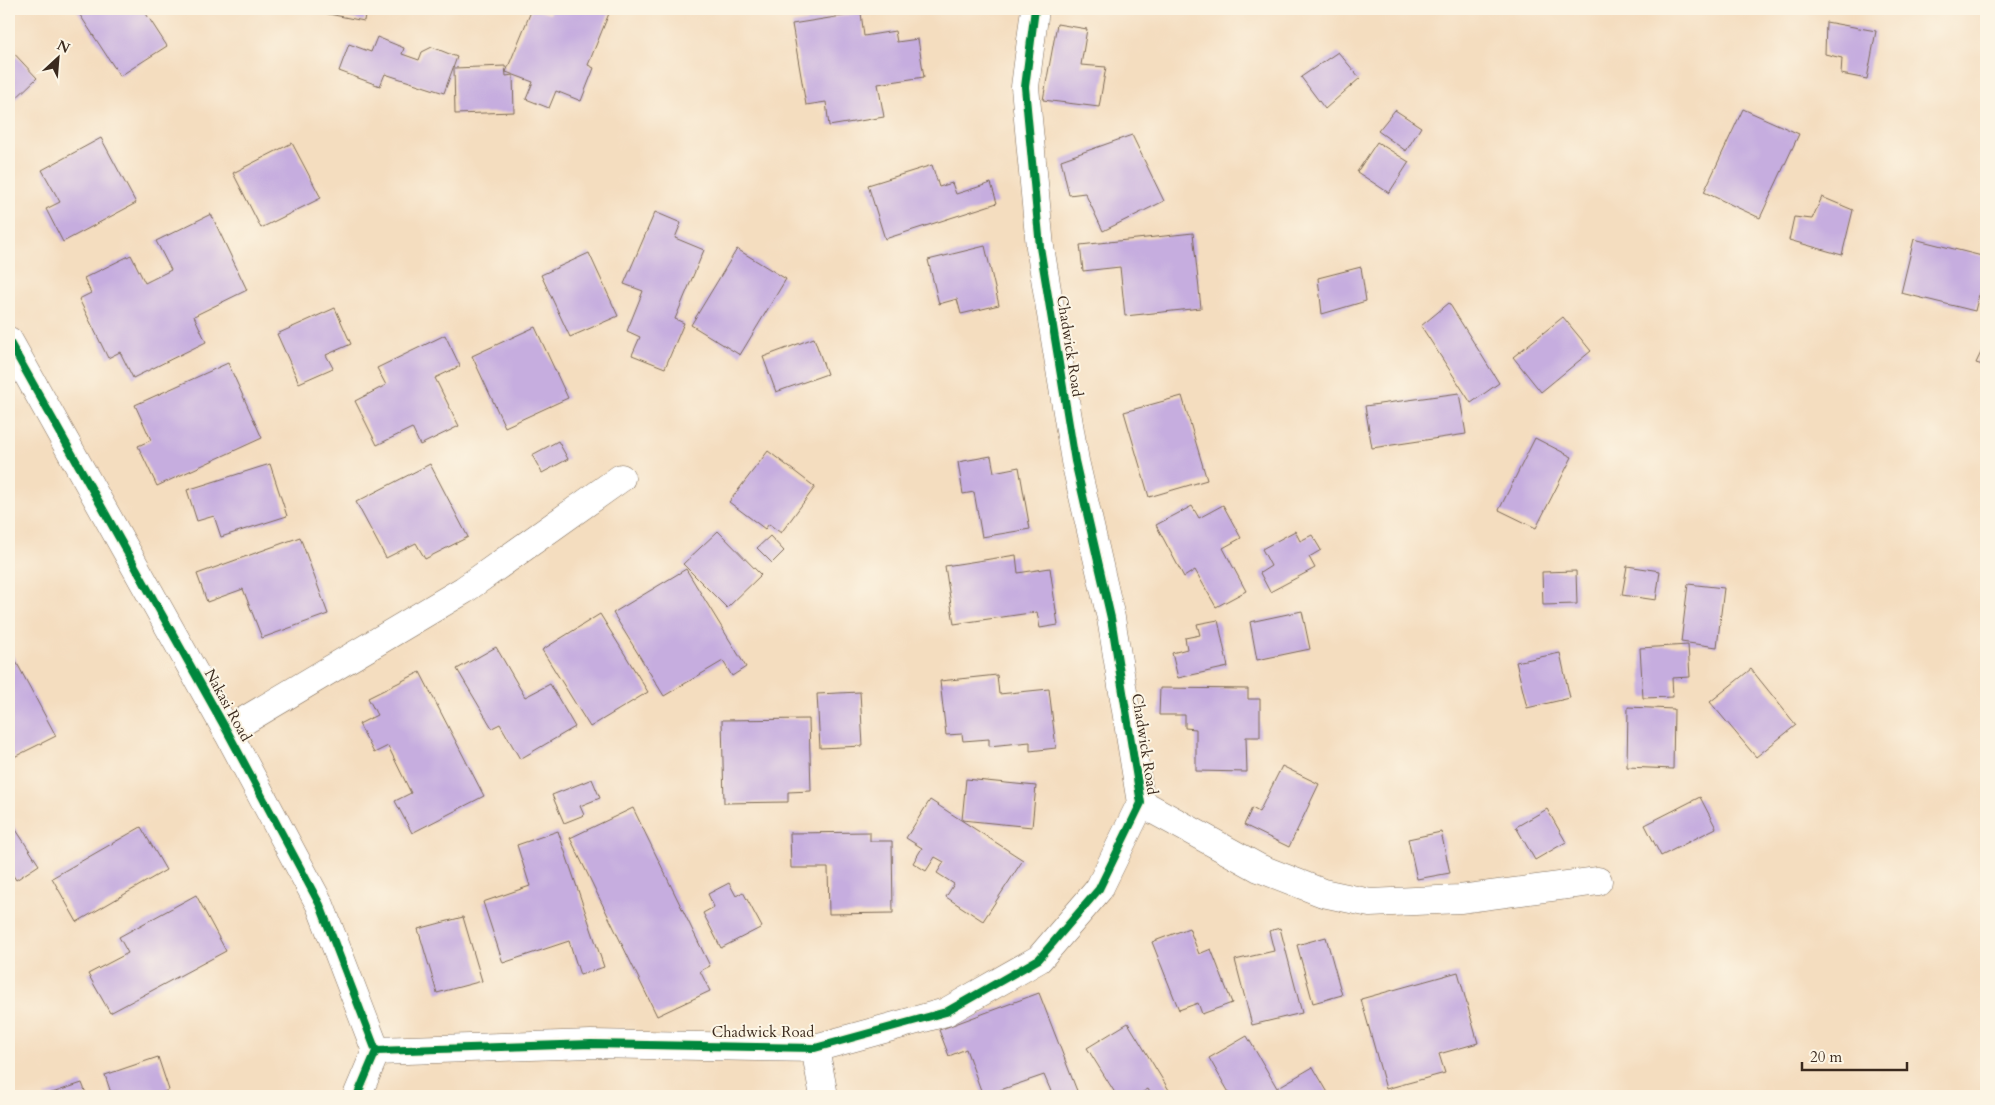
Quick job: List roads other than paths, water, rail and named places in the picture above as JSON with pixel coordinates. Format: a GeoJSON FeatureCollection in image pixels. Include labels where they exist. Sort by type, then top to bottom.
{"type":"FeatureCollection","features":[{"type":"Feature","properties":{"kind":"street","name":"Chadwick Road"},"geometry":{"type":"LineString","coordinates":[[376,1051],[591,1044],[816,1048],[946,1012],[1038,959],[1099,889],[1141,803],[1111,618],[1075,461],[1040,246],[1025,87],[1035,9]]}},
{"type":"Feature","properties":{"kind":"street","name":"Nakasi Road"},"geometry":{"type":"LineString","coordinates":[[9,341],[227,731],[320,906],[376,1051]]}},
{"type":"Feature","properties":{"kind":"street"},"geometry":{"type":"LineString","coordinates":[[227,731],[464,590],[621,478]]}},
{"type":"Feature","properties":{"kind":"street"},"geometry":{"type":"LineString","coordinates":[[1141,803],[1259,868],[1323,893],[1370,903],[1460,899],[1598,881]]}},
{"type":"Feature","properties":{"kind":"street"},"geometry":{"type":"LineString","coordinates":[[816,1048],[824,1096]]}},
{"type":"Feature","properties":{"kind":"street"},"geometry":{"type":"LineString","coordinates":[[357,1096],[376,1051]]}}]}
